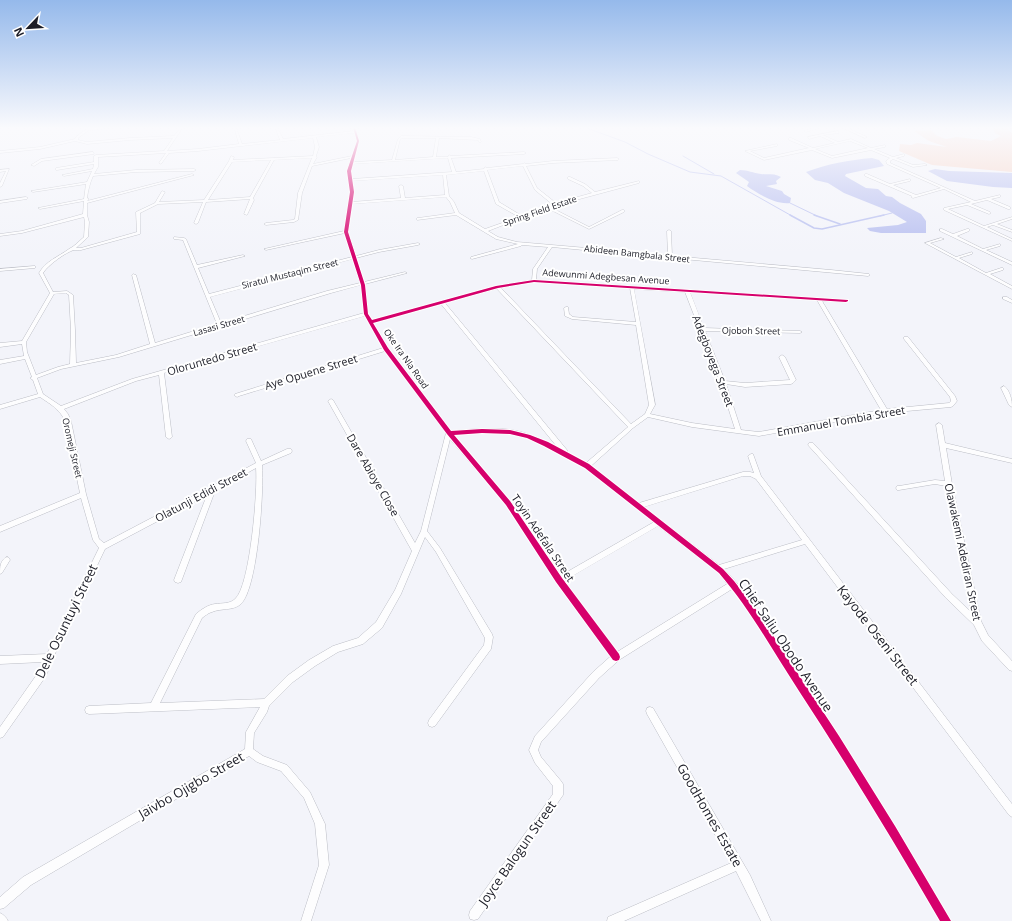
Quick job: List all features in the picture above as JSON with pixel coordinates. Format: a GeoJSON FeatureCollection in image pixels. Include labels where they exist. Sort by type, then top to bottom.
{"type":"FeatureCollection","features":[{"type":"Feature","properties":{"kind":"street"},"geometry":{"type":"LineString","coordinates":[[0,171],[8,170],[0,186]]}},
{"type":"Feature","properties":{"kind":"street"},"geometry":{"type":"LineString","coordinates":[[64,175],[95,170]]}},
{"type":"Feature","properties":{"kind":"street"},"geometry":{"type":"LineString","coordinates":[[52,293],[40,273],[46,265],[72,249],[86,237],[87,222],[85,215],[88,183],[95,170]]}},
{"type":"Feature","properties":{"kind":"street"},"geometry":{"type":"LineString","coordinates":[[93,175],[136,171],[194,170]]}},
{"type":"Feature","properties":{"kind":"street"},"geometry":{"type":"LineString","coordinates":[[196,223],[205,200],[225,170]]}},
{"type":"Feature","properties":{"kind":"street"},"geometry":{"type":"LineString","coordinates":[[246,214],[252,200],[251,198],[267,170]]}},
{"type":"Feature","properties":{"kind":"street"},"geometry":{"type":"LineString","coordinates":[[266,224],[294,221],[297,219],[300,193],[309,170]]}},
{"type":"Feature","properties":{"kind":"street","name":"Oke Ira Nla Road"},"geometry":{"type":"LineString","coordinates":[[349,170],[352,192],[346,232],[362,285],[366,314],[386,349],[449,433]]}},
{"type":"Feature","properties":{"kind":"street"},"geometry":{"type":"LineString","coordinates":[[350,180],[444,174],[470,170]]}},
{"type":"Feature","properties":{"kind":"street"},"geometry":{"type":"LineString","coordinates":[[486,170],[497,203],[520,216]]}},
{"type":"Feature","properties":{"kind":"street"},"geometry":{"type":"LineString","coordinates":[[527,170],[536,189],[556,204]]}},
{"type":"Feature","properties":{"kind":"street"},"geometry":{"type":"LineString","coordinates":[[904,170],[975,202]]}},
{"type":"Feature","properties":{"kind":"street"},"geometry":{"type":"LineString","coordinates":[[418,219],[457,214],[452,202],[447,196],[444,174]]}},
{"type":"Feature","properties":{"kind":"street"},"geometry":{"type":"LineString","coordinates":[[40,208],[87,200],[192,175]]}},
{"type":"Feature","properties":{"kind":"street"},"geometry":{"type":"LineString","coordinates":[[866,175],[914,196],[945,188]]}},
{"type":"Feature","properties":{"kind":"street"},"geometry":{"type":"LineString","coordinates":[[569,178],[584,185],[595,194]]}},
{"type":"Feature","properties":{"kind":"street"},"geometry":{"type":"LineString","coordinates":[[891,185],[909,180]]}},
{"type":"Feature","properties":{"kind":"street","name":"Spring Field Estate"},"geometry":{"type":"LineString","coordinates":[[485,231],[520,216],[556,204],[638,182]]}},
{"type":"Feature","properties":{"kind":"street"},"geometry":{"type":"LineString","coordinates":[[32,191],[88,183]]}},
{"type":"Feature","properties":{"kind":"street"},"geometry":{"type":"LineString","coordinates":[[401,186],[403,200]]}},
{"type":"Feature","properties":{"kind":"street"},"geometry":{"type":"LineString","coordinates":[[158,203],[163,192]]}},
{"type":"Feature","properties":{"kind":"street"},"geometry":{"type":"LineString","coordinates":[[351,203],[447,196]]}},
{"type":"Feature","properties":{"kind":"street"},"geometry":{"type":"LineString","coordinates":[[999,196],[945,209],[1012,240]]}},
{"type":"Feature","properties":{"kind":"street"},"geometry":{"type":"LineString","coordinates":[[0,202],[26,198]]}},
{"type":"Feature","properties":{"kind":"street"},"geometry":{"type":"LineString","coordinates":[[72,249],[82,249],[135,235],[140,231],[138,212],[158,203],[251,198]]}},
{"type":"Feature","properties":{"kind":"street"},"geometry":{"type":"LineString","coordinates":[[988,199],[1009,208]]}},
{"type":"Feature","properties":{"kind":"street"},"geometry":{"type":"LineString","coordinates":[[968,204],[989,213]]}},
{"type":"Feature","properties":{"kind":"street"},"geometry":{"type":"LineString","coordinates":[[547,207],[589,228],[624,211]]}},
{"type":"Feature","properties":{"kind":"street","name":"Abideen Bamgbala Street"},"geometry":{"type":"LineString","coordinates":[[457,214],[497,238],[521,244],[868,275]]}},
{"type":"Feature","properties":{"kind":"street"},"geometry":{"type":"LineString","coordinates":[[0,235],[22,232],[85,215]]}},
{"type":"Feature","properties":{"kind":"street"},"geometry":{"type":"LineString","coordinates":[[983,227],[1012,218]]}},
{"type":"Feature","properties":{"kind":"street"},"geometry":{"type":"LineString","coordinates":[[994,224],[1012,231]]}},
{"type":"Feature","properties":{"kind":"street"},"geometry":{"type":"LineString","coordinates":[[941,230],[1012,264]]}},
{"type":"Feature","properties":{"kind":"street"},"geometry":{"type":"LineString","coordinates":[[953,236],[968,230]]}},
{"type":"Feature","properties":{"kind":"street"},"geometry":{"type":"LineString","coordinates":[[669,231],[670,258]]}},
{"type":"Feature","properties":{"kind":"street"},"geometry":{"type":"LineString","coordinates":[[266,249],[346,232]]}},
{"type":"Feature","properties":{"kind":"street"},"geometry":{"type":"LineString","coordinates":[[175,238],[185,240],[220,326]]}},
{"type":"Feature","properties":{"kind":"street"},"geometry":{"type":"LineString","coordinates":[[942,239],[927,243],[1012,288]]}},
{"type":"Feature","properties":{"kind":"street","name":"Siratul Mustaqim Street"},"geometry":{"type":"LineString","coordinates":[[208,296],[355,258],[418,244]]}},
{"type":"Feature","properties":{"kind":"street"},"geometry":{"type":"LineString","coordinates":[[472,258],[521,244]]}},
{"type":"Feature","properties":{"kind":"street"},"geometry":{"type":"LineString","coordinates":[[983,250],[1000,244]]}},
{"type":"Feature","properties":{"kind":"street"},"geometry":{"type":"LineString","coordinates":[[534,281],[535,269],[550,247]]}},
{"type":"Feature","properties":{"kind":"street"},"geometry":{"type":"LineString","coordinates":[[956,258],[971,253]]}},
{"type":"Feature","properties":{"kind":"street"},"geometry":{"type":"LineString","coordinates":[[196,267],[243,256]]}},
{"type":"Feature","properties":{"kind":"street"},"geometry":{"type":"LineString","coordinates":[[0,270],[34,267]]}},
{"type":"Feature","properties":{"kind":"street"},"geometry":{"type":"LineString","coordinates":[[987,274],[1002,269]]}},
{"type":"Feature","properties":{"kind":"street","name":"Lasasi Street"},"geometry":{"type":"LineString","coordinates":[[33,378],[73,366],[117,356],[329,292],[362,285],[405,273]]}},
{"type":"Feature","properties":{"kind":"street"},"geometry":{"type":"LineString","coordinates":[[134,275],[153,345]]}},
{"type":"Feature","properties":{"kind":"street","name":"Adewunmi Adegbesan Avenue"},"geometry":{"type":"LineString","coordinates":[[370,322],[498,287],[534,281],[846,301]]}},
{"type":"Feature","properties":{"kind":"street"},"geometry":{"type":"LineString","coordinates":[[498,287],[630,427]]}},
{"type":"Feature","properties":{"kind":"street"},"geometry":{"type":"LineString","coordinates":[[587,466],[630,427],[647,415],[652,405],[632,288]]}},
{"type":"Feature","properties":{"kind":"street","name":"Adegboyega Street"},"geometry":{"type":"LineString","coordinates":[[687,291],[723,382],[739,431]]}},
{"type":"Feature","properties":{"kind":"street"},"geometry":{"type":"LineString","coordinates":[[52,293],[67,292],[71,295],[73,366]]}},
{"type":"Feature","properties":{"kind":"street"},"geometry":{"type":"LineString","coordinates":[[0,407],[41,395],[26,357],[24,342],[52,293]]}},
{"type":"Feature","properties":{"kind":"street"},"geometry":{"type":"LineString","coordinates":[[1012,295],[1005,298],[1012,302]]}},
{"type":"Feature","properties":{"kind":"street"},"geometry":{"type":"LineString","coordinates":[[818,300],[886,411]]}},
{"type":"Feature","properties":{"kind":"street"},"geometry":{"type":"LineString","coordinates":[[442,302],[567,455]]}},
{"type":"Feature","properties":{"kind":"street"},"geometry":{"type":"LineString","coordinates":[[566,308],[567,315],[572,318],[637,324]]}},
{"type":"Feature","properties":{"kind":"street","name":"Oloruntedo Street"},"geometry":{"type":"LineString","coordinates":[[60,408],[105,390],[366,314]]}},
{"type":"Feature","properties":{"kind":"street","name":"Ojoboh Street"},"geometry":{"type":"LineString","coordinates":[[701,329],[800,332]]}},
{"type":"Feature","properties":{"kind":"street","name":"Emmanuel Tombia Street"},"geometry":{"type":"LineString","coordinates":[[647,415],[692,425],[759,434],[886,411],[952,405],[954,401],[953,397],[906,338]]}},
{"type":"Feature","properties":{"kind":"street"},"geometry":{"type":"LineString","coordinates":[[0,345],[24,342]]}},
{"type":"Feature","properties":{"kind":"street","name":"Aye Opuene Street"},"geometry":{"type":"LineString","coordinates":[[237,395],[386,349]]}},
{"type":"Feature","properties":{"kind":"street"},"geometry":{"type":"LineString","coordinates":[[0,362],[26,357]]}},
{"type":"Feature","properties":{"kind":"street"},"geometry":{"type":"LineString","coordinates":[[723,382],[745,385],[791,382],[793,380],[782,357]]}},
{"type":"Feature","properties":{"kind":"street"},"geometry":{"type":"LineString","coordinates":[[161,373],[169,437]]}},
{"type":"Feature","properties":{"kind":"street"},"geometry":{"type":"LineString","coordinates":[[1004,388],[1012,405]]}},
{"type":"Feature","properties":{"kind":"street","name":"Oromeji Street"},"geometry":{"type":"LineString","coordinates":[[41,395],[60,408],[68,421],[83,494],[96,540],[103,547]]}},
{"type":"Feature","properties":{"kind":"street","name":"Dare Abioye Close"},"geometry":{"type":"LineString","coordinates":[[331,401],[415,549]]}},
{"type":"Feature","properties":{"kind":"street","name":"Olawakemi Adediran Street"},"geometry":{"type":"LineString","coordinates":[[939,425],[949,484],[977,622],[986,638],[1012,667]]}},
{"type":"Feature","properties":{"kind":"street","name":"Chief Saliu Obodo Avenue"},"geometry":{"type":"LineString","coordinates":[[449,433],[482,431],[510,432],[528,436],[567,455],[587,466],[718,568],[733,584],[814,706],[897,837],[946,921]]}},
{"type":"Feature","properties":{"kind":"street","name":"Jaivbo Ojigbo Street"},"geometry":{"type":"LineString","coordinates":[[0,904],[27,880],[250,751],[250,732],[266,703],[290,679],[312,663],[336,649],[360,641],[379,625],[398,592],[415,549],[424,532],[449,433]]}},
{"type":"Feature","properties":{"kind":"street","name":"Toyin Adefala Street"},"geometry":{"type":"LineString","coordinates":[[449,433],[508,503],[559,580],[616,657]]}},
{"type":"Feature","properties":{"kind":"street"},"geometry":{"type":"LineString","coordinates":[[248,441],[259,464],[289,451]]}},
{"type":"Feature","properties":{"kind":"street"},"geometry":{"type":"LineString","coordinates":[[811,445],[948,596],[977,622]]}},
{"type":"Feature","properties":{"kind":"street"},"geometry":{"type":"LineString","coordinates":[[943,445],[1012,461]]}},
{"type":"Feature","properties":{"kind":"street","name":"Kayode Oseni Street"},"geometry":{"type":"LineString","coordinates":[[751,456],[758,477],[1012,812]]}},
{"type":"Feature","properties":{"kind":"street","name":"Olatunji Edidi Street"},"geometry":{"type":"LineString","coordinates":[[103,547],[259,464],[260,476],[253,553],[244,592],[240,601],[232,605],[213,607],[204,610],[199,616],[154,707]]}},
{"type":"Feature","properties":{"kind":"street"},"geometry":{"type":"LineString","coordinates":[[637,506],[743,474],[750,474],[758,477]]}},
{"type":"Feature","properties":{"kind":"street"},"geometry":{"type":"LineString","coordinates":[[899,488],[935,482],[949,484]]}},
{"type":"Feature","properties":{"kind":"street"},"geometry":{"type":"LineString","coordinates":[[178,580],[212,489]]}},
{"type":"Feature","properties":{"kind":"street"},"geometry":{"type":"LineString","coordinates":[[0,528],[83,494]]}},
{"type":"Feature","properties":{"kind":"street"},"geometry":{"type":"LineString","coordinates":[[559,580],[659,522]]}},
{"type":"Feature","properties":{"kind":"street"},"geometry":{"type":"LineString","coordinates":[[424,532],[438,550],[489,637],[488,646],[432,723]]}},
{"type":"Feature","properties":{"kind":"street"},"geometry":{"type":"LineString","coordinates":[[718,568],[806,541]]}},
{"type":"Feature","properties":{"kind":"street","name":"Dele Osuntuyi Street"},"geometry":{"type":"LineString","coordinates":[[0,734],[43,673],[103,547]]}},
{"type":"Feature","properties":{"kind":"street"},"geometry":{"type":"LineString","coordinates":[[0,571],[7,560]]}},
{"type":"Feature","properties":{"kind":"street","name":"Joyce Balogun Street"},"geometry":{"type":"LineString","coordinates":[[474,915],[558,795],[558,784],[538,760],[533,750],[538,739],[596,675],[616,657],[733,584]]}},
{"type":"Feature","properties":{"kind":"street"},"geometry":{"type":"LineString","coordinates":[[0,660],[49,658]]}},
{"type":"Feature","properties":{"kind":"street"},"geometry":{"type":"LineString","coordinates":[[89,710],[266,703]]}},
{"type":"Feature","properties":{"kind":"street","name":"GoodHomes Estate"},"geometry":{"type":"LineString","coordinates":[[650,711],[738,865],[766,921]]}},
{"type":"Feature","properties":{"kind":"street"},"geometry":{"type":"LineString","coordinates":[[250,751],[260,759],[284,768],[308,795],[320,824],[324,866],[306,921]]}},
{"type":"Feature","properties":{"kind":"street"},"geometry":{"type":"LineString","coordinates":[[618,920],[738,865]]}},
{"type":"Feature","properties":{"kind":"street"},"geometry":{"type":"LineString","coordinates":[[0,918],[3,921]]}},
{"type":"Feature","properties":{"kind":"shaded area"},"geometry":{"type":"Polygon","coordinates":[[[989,170],[1012,170],[1012,172],[989,170]]]}},
{"type":"Feature","properties":{"kind":"water"},"geometry":{"type":"Polygon","coordinates":[[[740,170],[781,177],[776,181],[777,184],[766,186],[782,191],[791,198],[790,203],[773,201],[751,189],[747,186],[749,182],[736,173],[740,170]]]}},
{"type":"Feature","properties":{"kind":"water"},"geometry":{"type":"Polygon","coordinates":[[[812,170],[865,170],[846,174],[845,176],[866,188],[878,189],[886,196],[892,197],[921,214],[926,221],[926,233],[881,233],[870,231],[867,228],[898,225],[907,222],[889,211],[844,193],[828,183],[815,180],[806,172],[812,170]]]}},
{"type":"Feature","properties":{"kind":"water"},"geometry":{"type":"Polygon","coordinates":[[[942,170],[1012,173],[1012,188],[947,181],[928,171],[942,170]]]}},
{"type":"Feature","properties":{"kind":"waterway"},"geometry":{"type":"LineString","coordinates":[[685,170],[690,172],[721,176],[792,216]]}},
{"type":"Feature","properties":{"kind":"waterway"},"geometry":{"type":"LineString","coordinates":[[707,170],[714,174]]}},
{"type":"Feature","properties":{"kind":"waterway"},"geometry":{"type":"LineString","coordinates":[[790,203],[817,216]]}},
{"type":"Feature","properties":{"kind":"waterway"},"geometry":{"type":"LineString","coordinates":[[884,215],[892,213]]}},
{"type":"Feature","properties":{"kind":"waterway"},"geometry":{"type":"LineString","coordinates":[[790,215],[814,228],[822,229],[884,215]]}},
{"type":"Feature","properties":{"kind":"waterway"},"geometry":{"type":"LineString","coordinates":[[814,215],[840,224]]}},
{"type":"Feature","properties":{"kind":"waterway"},"geometry":{"type":"LineString","coordinates":[[880,216],[884,215]]}},
{"type":"Feature","properties":{"kind":"cycle path"},"geometry":{"type":"LineString","coordinates":[[349,170],[352,192],[346,232],[363,285],[366,314],[386,349],[449,433],[508,503],[559,580],[616,657]]}},
{"type":"Feature","properties":{"kind":"cycle path"},"geometry":{"type":"LineString","coordinates":[[370,322],[498,287],[534,281],[846,301]]}},
{"type":"Feature","properties":{"kind":"cycle path"},"geometry":{"type":"LineString","coordinates":[[449,433],[482,431],[510,432],[528,436],[546,444],[587,466],[721,571],[752,610],[836,739],[946,921]]}}]}
